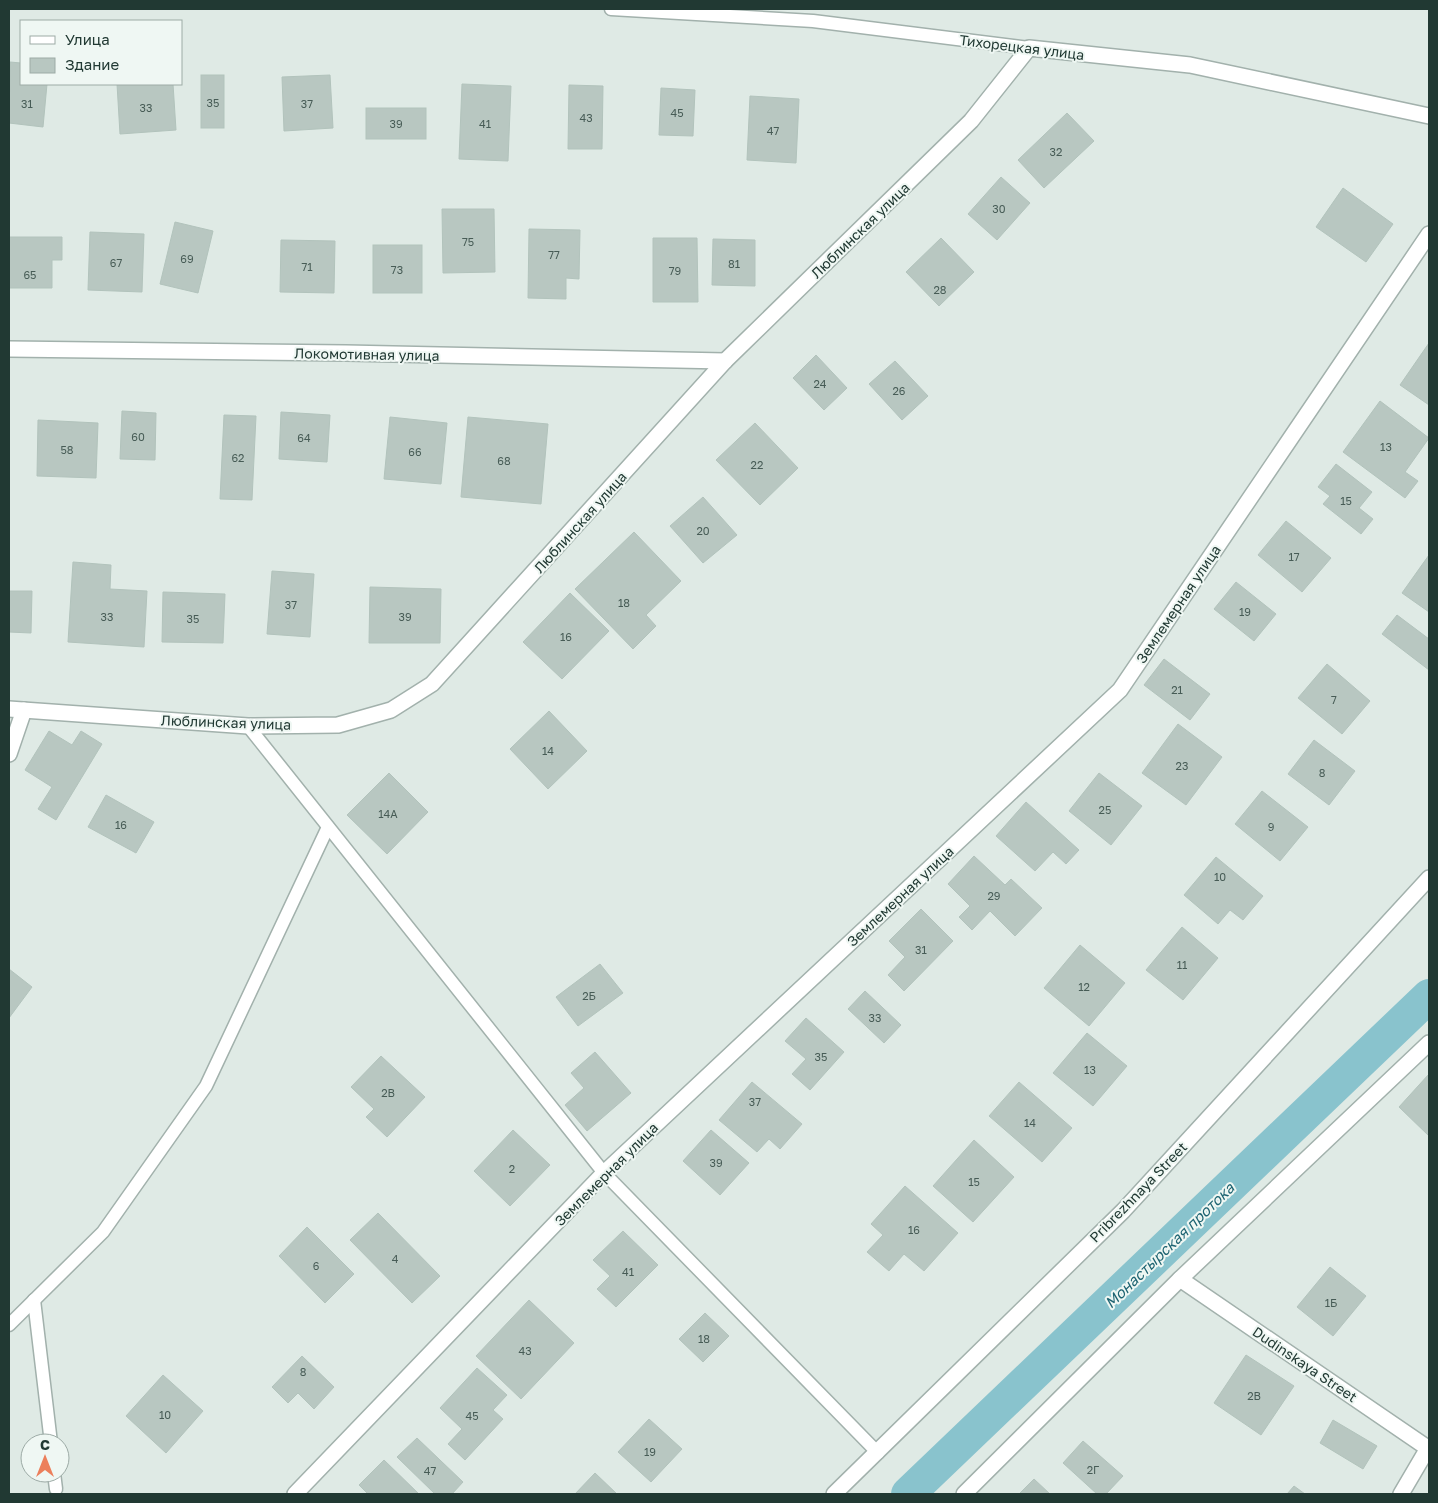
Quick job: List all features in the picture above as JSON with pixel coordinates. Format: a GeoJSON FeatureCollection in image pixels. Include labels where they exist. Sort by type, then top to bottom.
{"type":"FeatureCollection","features":[{"type":"Feature","properties":{"kind":"street","name":"Тихорецкая улица"},"geometry":{"type":"LineString","coordinates":[[1029,48],[1190,66],[1429,116]]}},
{"type":"Feature","properties":{"kind":"street","name":"Люблинская улица"},"geometry":{"type":"LineString","coordinates":[[16,709],[248,726],[338,725],[390,710],[432,684],[725,361],[971,121],[1029,48]]}},
{"type":"Feature","properties":{"kind":"street","name":"Землемерная улица"},"geometry":{"type":"LineString","coordinates":[[295,1494],[604,1174],[1120,690],[1429,234]]}},
{"type":"Feature","properties":{"kind":"street","name":"Локомотивная улица"},"geometry":{"type":"LineString","coordinates":[[9,349],[346,353],[725,361]]}},
{"type":"Feature","properties":{"kind":"street"},"geometry":{"type":"LineString","coordinates":[[9,754],[16,709]]}},
{"type":"Feature","properties":{"kind":"street","name":"Pribrezhnaya Street"},"geometry":{"type":"LineString","coordinates":[[834,1494],[1123,1211],[1429,878]]}},
{"type":"Feature","properties":{"kind":"street"},"geometry":{"type":"LineString","coordinates":[[964,1494],[1180,1279],[1429,1043]]}},
{"type":"Feature","properties":{"kind":"street","name":"Dudinskaya Street"},"geometry":{"type":"LineString","coordinates":[[1180,1279],[1429,1449]]}},
{"type":"Feature","properties":{"kind":"street"},"geometry":{"type":"LineString","coordinates":[[1401,1494],[1429,1449]]}},
{"type":"Feature","properties":{"kind":"lane","name":"Тихорецкая улица"},"geometry":{"type":"LineString","coordinates":[[611,9],[813,21],[1029,48]]}},
{"type":"Feature","properties":{"kind":"lane"},"geometry":{"type":"LineString","coordinates":[[248,726],[604,1174],[878,1453]]}},
{"type":"Feature","properties":{"kind":"lane"},"geometry":{"type":"LineString","coordinates":[[9,1325],[103,1232],[206,1086],[328,826]]}},
{"type":"Feature","properties":{"kind":"lane"},"geometry":{"type":"LineString","coordinates":[[34,1300],[50,1433]]}},
{"type":"Feature","properties":{"kind":"lane"},"geometry":{"type":"LineString","coordinates":[[55,1483],[56,1489]]}},
{"type":"Feature","properties":{"kind":"building"},"geometry":{"type":"Polygon","coordinates":[[[10,62],[20,63],[20,85],[47,85],[43,127],[9,123],[10,62]]]}},
{"type":"Feature","properties":{"kind":"building"},"geometry":{"type":"Polygon","coordinates":[[[201,75],[224,75],[224,128],[201,128],[201,75]]]}},
{"type":"Feature","properties":{"kind":"building"},"geometry":{"type":"Polygon","coordinates":[[[330,75],[333,128],[284,131],[282,77],[330,75]]]}},
{"type":"Feature","properties":{"kind":"building"},"geometry":{"type":"Polygon","coordinates":[[[462,84],[511,86],[508,161],[459,159],[462,84]]]}},
{"type":"Feature","properties":{"kind":"building"},"geometry":{"type":"Polygon","coordinates":[[[117,85],[173,85],[176,130],[120,134],[117,85]]]}},
{"type":"Feature","properties":{"kind":"building"},"geometry":{"type":"Polygon","coordinates":[[[569,85],[603,86],[602,149],[568,149],[569,85]]]}},
{"type":"Feature","properties":{"kind":"building"},"geometry":{"type":"Polygon","coordinates":[[[661,88],[695,90],[693,136],[659,135],[661,88]]]}},
{"type":"Feature","properties":{"kind":"building"},"geometry":{"type":"Polygon","coordinates":[[[750,96],[799,99],[796,163],[747,160],[750,96]]]}},
{"type":"Feature","properties":{"kind":"building"},"geometry":{"type":"Polygon","coordinates":[[[366,108],[426,108],[426,139],[366,139],[366,108]]]}},
{"type":"Feature","properties":{"kind":"building"},"geometry":{"type":"Polygon","coordinates":[[[1067,113],[1094,141],[1044,188],[1018,160],[1067,113]]]}},
{"type":"Feature","properties":{"kind":"building"},"geometry":{"type":"Polygon","coordinates":[[[1001,177],[1030,203],[997,240],[968,214],[1001,177]]]}},
{"type":"Feature","properties":{"kind":"building"},"geometry":{"type":"Polygon","coordinates":[[[1343,188],[1393,224],[1366,262],[1316,227],[1343,188]]]}},
{"type":"Feature","properties":{"kind":"building"},"geometry":{"type":"Polygon","coordinates":[[[442,209],[494,209],[495,272],[443,273],[442,209]]]}},
{"type":"Feature","properties":{"kind":"building"},"geometry":{"type":"Polygon","coordinates":[[[175,222],[213,231],[198,293],[160,284],[175,222]]]}},
{"type":"Feature","properties":{"kind":"building"},"geometry":{"type":"Polygon","coordinates":[[[529,229],[580,230],[579,279],[566,278],[566,299],[528,298],[529,229]]]}},
{"type":"Feature","properties":{"kind":"building"},"geometry":{"type":"Polygon","coordinates":[[[90,232],[144,234],[142,292],[88,290],[90,232]]]}},
{"type":"Feature","properties":{"kind":"building"},"geometry":{"type":"Polygon","coordinates":[[[9,237],[62,237],[62,260],[52,260],[52,288],[9,288],[9,237]]]}},
{"type":"Feature","properties":{"kind":"building"},"geometry":{"type":"Polygon","coordinates":[[[653,238],[697,238],[698,302],[653,302],[653,238]]]}},
{"type":"Feature","properties":{"kind":"building"},"geometry":{"type":"Polygon","coordinates":[[[941,238],[974,272],[939,306],[906,272],[941,238]]]}},
{"type":"Feature","properties":{"kind":"building"},"geometry":{"type":"Polygon","coordinates":[[[713,239],[755,240],[755,286],[712,285],[713,239]]]}},
{"type":"Feature","properties":{"kind":"building"},"geometry":{"type":"Polygon","coordinates":[[[281,240],[335,241],[334,293],[280,292],[281,240]]]}},
{"type":"Feature","properties":{"kind":"building"},"geometry":{"type":"Polygon","coordinates":[[[373,245],[422,245],[422,293],[373,293],[373,245]]]}},
{"type":"Feature","properties":{"kind":"building"},"geometry":{"type":"Polygon","coordinates":[[[1429,343],[1429,405],[1400,385],[1429,343]]]}},
{"type":"Feature","properties":{"kind":"building"},"geometry":{"type":"Polygon","coordinates":[[[816,355],[847,388],[824,410],[793,378],[816,355]]]}},
{"type":"Feature","properties":{"kind":"building"},"geometry":{"type":"Polygon","coordinates":[[[895,361],[928,396],[902,420],[869,384],[895,361]]]}},
{"type":"Feature","properties":{"kind":"building"},"geometry":{"type":"Polygon","coordinates":[[[1380,401],[1429,438],[1405,472],[1418,481],[1405,498],[1343,452],[1380,401]]]}},
{"type":"Feature","properties":{"kind":"building"},"geometry":{"type":"Polygon","coordinates":[[[122,411],[156,413],[155,460],[120,459],[122,411]]]}},
{"type":"Feature","properties":{"kind":"building"},"geometry":{"type":"Polygon","coordinates":[[[281,412],[330,415],[327,462],[279,459],[281,412]]]}},
{"type":"Feature","properties":{"kind":"building"},"geometry":{"type":"Polygon","coordinates":[[[224,415],[256,416],[252,500],[220,499],[224,415]]]}},
{"type":"Feature","properties":{"kind":"building"},"geometry":{"type":"Polygon","coordinates":[[[390,417],[447,423],[441,484],[384,479],[390,417]]]}},
{"type":"Feature","properties":{"kind":"building"},"geometry":{"type":"Polygon","coordinates":[[[468,417],[548,424],[541,504],[461,497],[468,417]]]}},
{"type":"Feature","properties":{"kind":"building"},"geometry":{"type":"Polygon","coordinates":[[[38,420],[98,423],[96,478],[37,476],[38,420]]]}},
{"type":"Feature","properties":{"kind":"building"},"geometry":{"type":"Polygon","coordinates":[[[755,423],[798,468],[760,505],[716,460],[755,423]]]}},
{"type":"Feature","properties":{"kind":"building"},"geometry":{"type":"Polygon","coordinates":[[[1336,464],[1372,492],[1359,508],[1373,519],[1361,534],[1323,504],[1330,496],[1318,487],[1336,464]]]}},
{"type":"Feature","properties":{"kind":"building"},"geometry":{"type":"Polygon","coordinates":[[[703,497],[737,535],[703,563],[670,526],[703,497]]]}},
{"type":"Feature","properties":{"kind":"building"},"geometry":{"type":"Polygon","coordinates":[[[1286,521],[1331,558],[1302,592],[1258,555],[1286,521]]]}},
{"type":"Feature","properties":{"kind":"building"},"geometry":{"type":"Polygon","coordinates":[[[634,532],[681,581],[646,615],[656,626],[633,649],[575,589],[634,532]]]}},
{"type":"Feature","properties":{"kind":"building"},"geometry":{"type":"Polygon","coordinates":[[[1429,555],[1429,612],[1402,593],[1429,555]]]}},
{"type":"Feature","properties":{"kind":"building"},"geometry":{"type":"Polygon","coordinates":[[[73,562],[111,565],[110,589],[147,591],[144,647],[68,642],[73,562]]]}},
{"type":"Feature","properties":{"kind":"building"},"geometry":{"type":"Polygon","coordinates":[[[272,571],[314,574],[310,637],[267,634],[272,571]]]}},
{"type":"Feature","properties":{"kind":"building"},"geometry":{"type":"Polygon","coordinates":[[[1236,582],[1276,614],[1254,641],[1214,609],[1236,582]]]}},
{"type":"Feature","properties":{"kind":"building"},"geometry":{"type":"Polygon","coordinates":[[[370,587],[441,589],[440,643],[369,643],[370,587]]]}},
{"type":"Feature","properties":{"kind":"building"},"geometry":{"type":"Polygon","coordinates":[[[9,591],[32,591],[31,633],[9,632],[9,591]]]}},
{"type":"Feature","properties":{"kind":"building"},"geometry":{"type":"Polygon","coordinates":[[[163,592],[225,594],[223,643],[162,642],[163,592]]]}},
{"type":"Feature","properties":{"kind":"building"},"geometry":{"type":"Polygon","coordinates":[[[570,593],[609,631],[562,679],[523,642],[570,593]]]}},
{"type":"Feature","properties":{"kind":"building"},"geometry":{"type":"Polygon","coordinates":[[[1397,615],[1429,639],[1429,670],[1382,634],[1397,615]]]}},
{"type":"Feature","properties":{"kind":"building"},"geometry":{"type":"Polygon","coordinates":[[[1164,659],[1210,694],[1190,720],[1144,685],[1164,659]]]}},
{"type":"Feature","properties":{"kind":"building"},"geometry":{"type":"Polygon","coordinates":[[[1327,664],[1370,701],[1342,734],[1298,698],[1327,664]]]}},
{"type":"Feature","properties":{"kind":"building"},"geometry":{"type":"Polygon","coordinates":[[[549,711],[587,751],[548,789],[510,749],[549,711]]]}},
{"type":"Feature","properties":{"kind":"building"},"geometry":{"type":"Polygon","coordinates":[[[1178,724],[1222,757],[1186,805],[1142,773],[1178,724]]]}},
{"type":"Feature","properties":{"kind":"building"},"geometry":{"type":"Polygon","coordinates":[[[49,731],[72,745],[81,731],[102,744],[56,820],[38,809],[52,787],[25,770],[49,731]]]}},
{"type":"Feature","properties":{"kind":"building"},"geometry":{"type":"Polygon","coordinates":[[[1314,740],[1355,771],[1329,805],[1288,774],[1314,740]]]}},
{"type":"Feature","properties":{"kind":"building"},"geometry":{"type":"Polygon","coordinates":[[[389,773],[428,812],[387,854],[347,815],[389,773]]]}},
{"type":"Feature","properties":{"kind":"building"},"geometry":{"type":"Polygon","coordinates":[[[1099,773],[1142,806],[1111,845],[1069,811],[1099,773]]]}},
{"type":"Feature","properties":{"kind":"building"},"geometry":{"type":"Polygon","coordinates":[[[1262,791],[1308,827],[1280,861],[1235,824],[1262,791]]]}},
{"type":"Feature","properties":{"kind":"building"},"geometry":{"type":"Polygon","coordinates":[[[106,795],[154,822],[136,853],[88,827],[106,795]]]}},
{"type":"Feature","properties":{"kind":"building"},"geometry":{"type":"Polygon","coordinates":[[[1026,802],[1079,850],[1066,864],[1053,852],[1035,871],[996,836],[1026,802]]]}},
{"type":"Feature","properties":{"kind":"building"},"geometry":{"type":"Polygon","coordinates":[[[974,856],[1005,885],[1011,879],[1042,908],[1015,936],[990,911],[972,930],[959,917],[970,906],[948,884],[974,856]]]}},
{"type":"Feature","properties":{"kind":"building"},"geometry":{"type":"Polygon","coordinates":[[[1216,857],[1263,896],[1243,920],[1230,910],[1218,924],[1184,895],[1216,857]]]}},
{"type":"Feature","properties":{"kind":"building"},"geometry":{"type":"Polygon","coordinates":[[[921,909],[953,941],[904,991],[888,975],[905,957],[889,941],[921,909]]]}},
{"type":"Feature","properties":{"kind":"building"},"geometry":{"type":"Polygon","coordinates":[[[1182,927],[1218,958],[1183,1000],[1146,970],[1182,927]]]}},
{"type":"Feature","properties":{"kind":"building"},"geometry":{"type":"Polygon","coordinates":[[[1080,945],[1125,983],[1089,1026],[1044,988],[1080,945]]]}},
{"type":"Feature","properties":{"kind":"building"},"geometry":{"type":"Polygon","coordinates":[[[600,964],[623,993],[578,1026],[556,997],[600,964]]]}},
{"type":"Feature","properties":{"kind":"building"},"geometry":{"type":"Polygon","coordinates":[[[9,969],[32,987],[9,1018],[9,969]]]}},
{"type":"Feature","properties":{"kind":"building"},"geometry":{"type":"Polygon","coordinates":[[[865,991],[901,1025],[884,1043],[848,1009],[865,991]]]}},
{"type":"Feature","properties":{"kind":"building"},"geometry":{"type":"Polygon","coordinates":[[[806,1018],[844,1052],[810,1090],[792,1074],[806,1059],[785,1041],[806,1018]]]}},
{"type":"Feature","properties":{"kind":"building"},"geometry":{"type":"Polygon","coordinates":[[[1087,1033],[1127,1066],[1093,1106],[1053,1073],[1087,1033]]]}},
{"type":"Feature","properties":{"kind":"building"},"geometry":{"type":"Polygon","coordinates":[[[595,1052],[631,1093],[587,1131],[565,1105],[584,1088],[571,1073],[595,1052]]]}},
{"type":"Feature","properties":{"kind":"building"},"geometry":{"type":"Polygon","coordinates":[[[381,1056],[425,1097],[387,1137],[366,1117],[374,1109],[351,1087],[381,1056]]]}},
{"type":"Feature","properties":{"kind":"building"},"geometry":{"type":"Polygon","coordinates":[[[1429,1074],[1429,1136],[1399,1107],[1429,1074]]]}},
{"type":"Feature","properties":{"kind":"building"},"geometry":{"type":"Polygon","coordinates":[[[752,1082],[802,1124],[780,1149],[769,1139],[757,1152],[719,1120],[752,1082]]]}},
{"type":"Feature","properties":{"kind":"building"},"geometry":{"type":"Polygon","coordinates":[[[1019,1082],[1072,1128],[1042,1162],[989,1116],[1019,1082]]]}},
{"type":"Feature","properties":{"kind":"building"},"geometry":{"type":"Polygon","coordinates":[[[513,1130],[550,1165],[510,1206],[474,1171],[513,1130]]]}},
{"type":"Feature","properties":{"kind":"building"},"geometry":{"type":"Polygon","coordinates":[[[711,1130],[749,1163],[720,1195],[683,1161],[711,1130]]]}},
{"type":"Feature","properties":{"kind":"building"},"geometry":{"type":"Polygon","coordinates":[[[974,1140],[1014,1177],[973,1222],[933,1186],[974,1140]]]}},
{"type":"Feature","properties":{"kind":"building"},"geometry":{"type":"Polygon","coordinates":[[[905,1186],[958,1233],[924,1271],[904,1254],[889,1271],[867,1252],[883,1235],[871,1224],[905,1186]]]}},
{"type":"Feature","properties":{"kind":"building"},"geometry":{"type":"Polygon","coordinates":[[[378,1213],[440,1276],[412,1303],[350,1240],[378,1213]]]}},
{"type":"Feature","properties":{"kind":"building"},"geometry":{"type":"Polygon","coordinates":[[[307,1227],[354,1274],[325,1303],[279,1256],[307,1227]]]}},
{"type":"Feature","properties":{"kind":"building"},"geometry":{"type":"Polygon","coordinates":[[[623,1231],[658,1265],[616,1307],[597,1289],[610,1276],[593,1260],[623,1231]]]}},
{"type":"Feature","properties":{"kind":"building"},"geometry":{"type":"Polygon","coordinates":[[[1330,1267],[1366,1296],[1333,1336],[1297,1307],[1330,1267]]]}},
{"type":"Feature","properties":{"kind":"building"},"geometry":{"type":"Polygon","coordinates":[[[529,1300],[574,1343],[521,1399],[476,1356],[529,1300]]]}},
{"type":"Feature","properties":{"kind":"building"},"geometry":{"type":"Polygon","coordinates":[[[705,1313],[729,1336],[703,1362],[679,1339],[705,1313]]]}},
{"type":"Feature","properties":{"kind":"building"},"geometry":{"type":"Polygon","coordinates":[[[1246,1355],[1294,1386],[1261,1435],[1214,1403],[1246,1355]]]}},
{"type":"Feature","properties":{"kind":"building"},"geometry":{"type":"Polygon","coordinates":[[[302,1356],[334,1387],[314,1409],[298,1393],[288,1403],[272,1387],[302,1356]]]}},
{"type":"Feature","properties":{"kind":"building"},"geometry":{"type":"Polygon","coordinates":[[[477,1368],[507,1395],[493,1410],[503,1419],[465,1460],[448,1444],[462,1429],[440,1408],[477,1368]]]}},
{"type":"Feature","properties":{"kind":"building"},"geometry":{"type":"Polygon","coordinates":[[[163,1375],[203,1411],[166,1453],[126,1416],[163,1375]]]}},
{"type":"Feature","properties":{"kind":"building"},"geometry":{"type":"Polygon","coordinates":[[[649,1419],[682,1449],[651,1482],[618,1452],[649,1419]]]}},
{"type":"Feature","properties":{"kind":"building"},"geometry":{"type":"Polygon","coordinates":[[[1333,1420],[1377,1446],[1363,1469],[1320,1443],[1333,1420]]]}},
{"type":"Feature","properties":{"kind":"building"},"geometry":{"type":"Polygon","coordinates":[[[417,1438],[463,1482],[452,1494],[435,1494],[397,1457],[417,1438]]]}},
{"type":"Feature","properties":{"kind":"building"},"geometry":{"type":"Polygon","coordinates":[[[1083,1441],[1123,1476],[1106,1494],[1097,1494],[1063,1463],[1083,1441]]]}},
{"type":"Feature","properties":{"kind":"building"},"geometry":{"type":"Polygon","coordinates":[[[384,1460],[419,1494],[368,1494],[359,1485],[384,1460]]]}},
{"type":"Feature","properties":{"kind":"building"},"geometry":{"type":"Polygon","coordinates":[[[595,1473],[617,1494],[575,1494],[595,1473]]]}},
{"type":"Feature","properties":{"kind":"building"},"geometry":{"type":"Polygon","coordinates":[[[1034,1479],[1050,1494],[1019,1494],[1034,1479]]]}},
{"type":"Feature","properties":{"kind":"building"},"geometry":{"type":"Polygon","coordinates":[[[1294,1486],[1305,1494],[1287,1494],[1294,1486]]]}},
{"type":"Feature","properties":{"kind":"waterway","name":"Монастырская протока"},"geometry":{"type":"LineString","coordinates":[[908,1494],[1429,996]]}}]}
